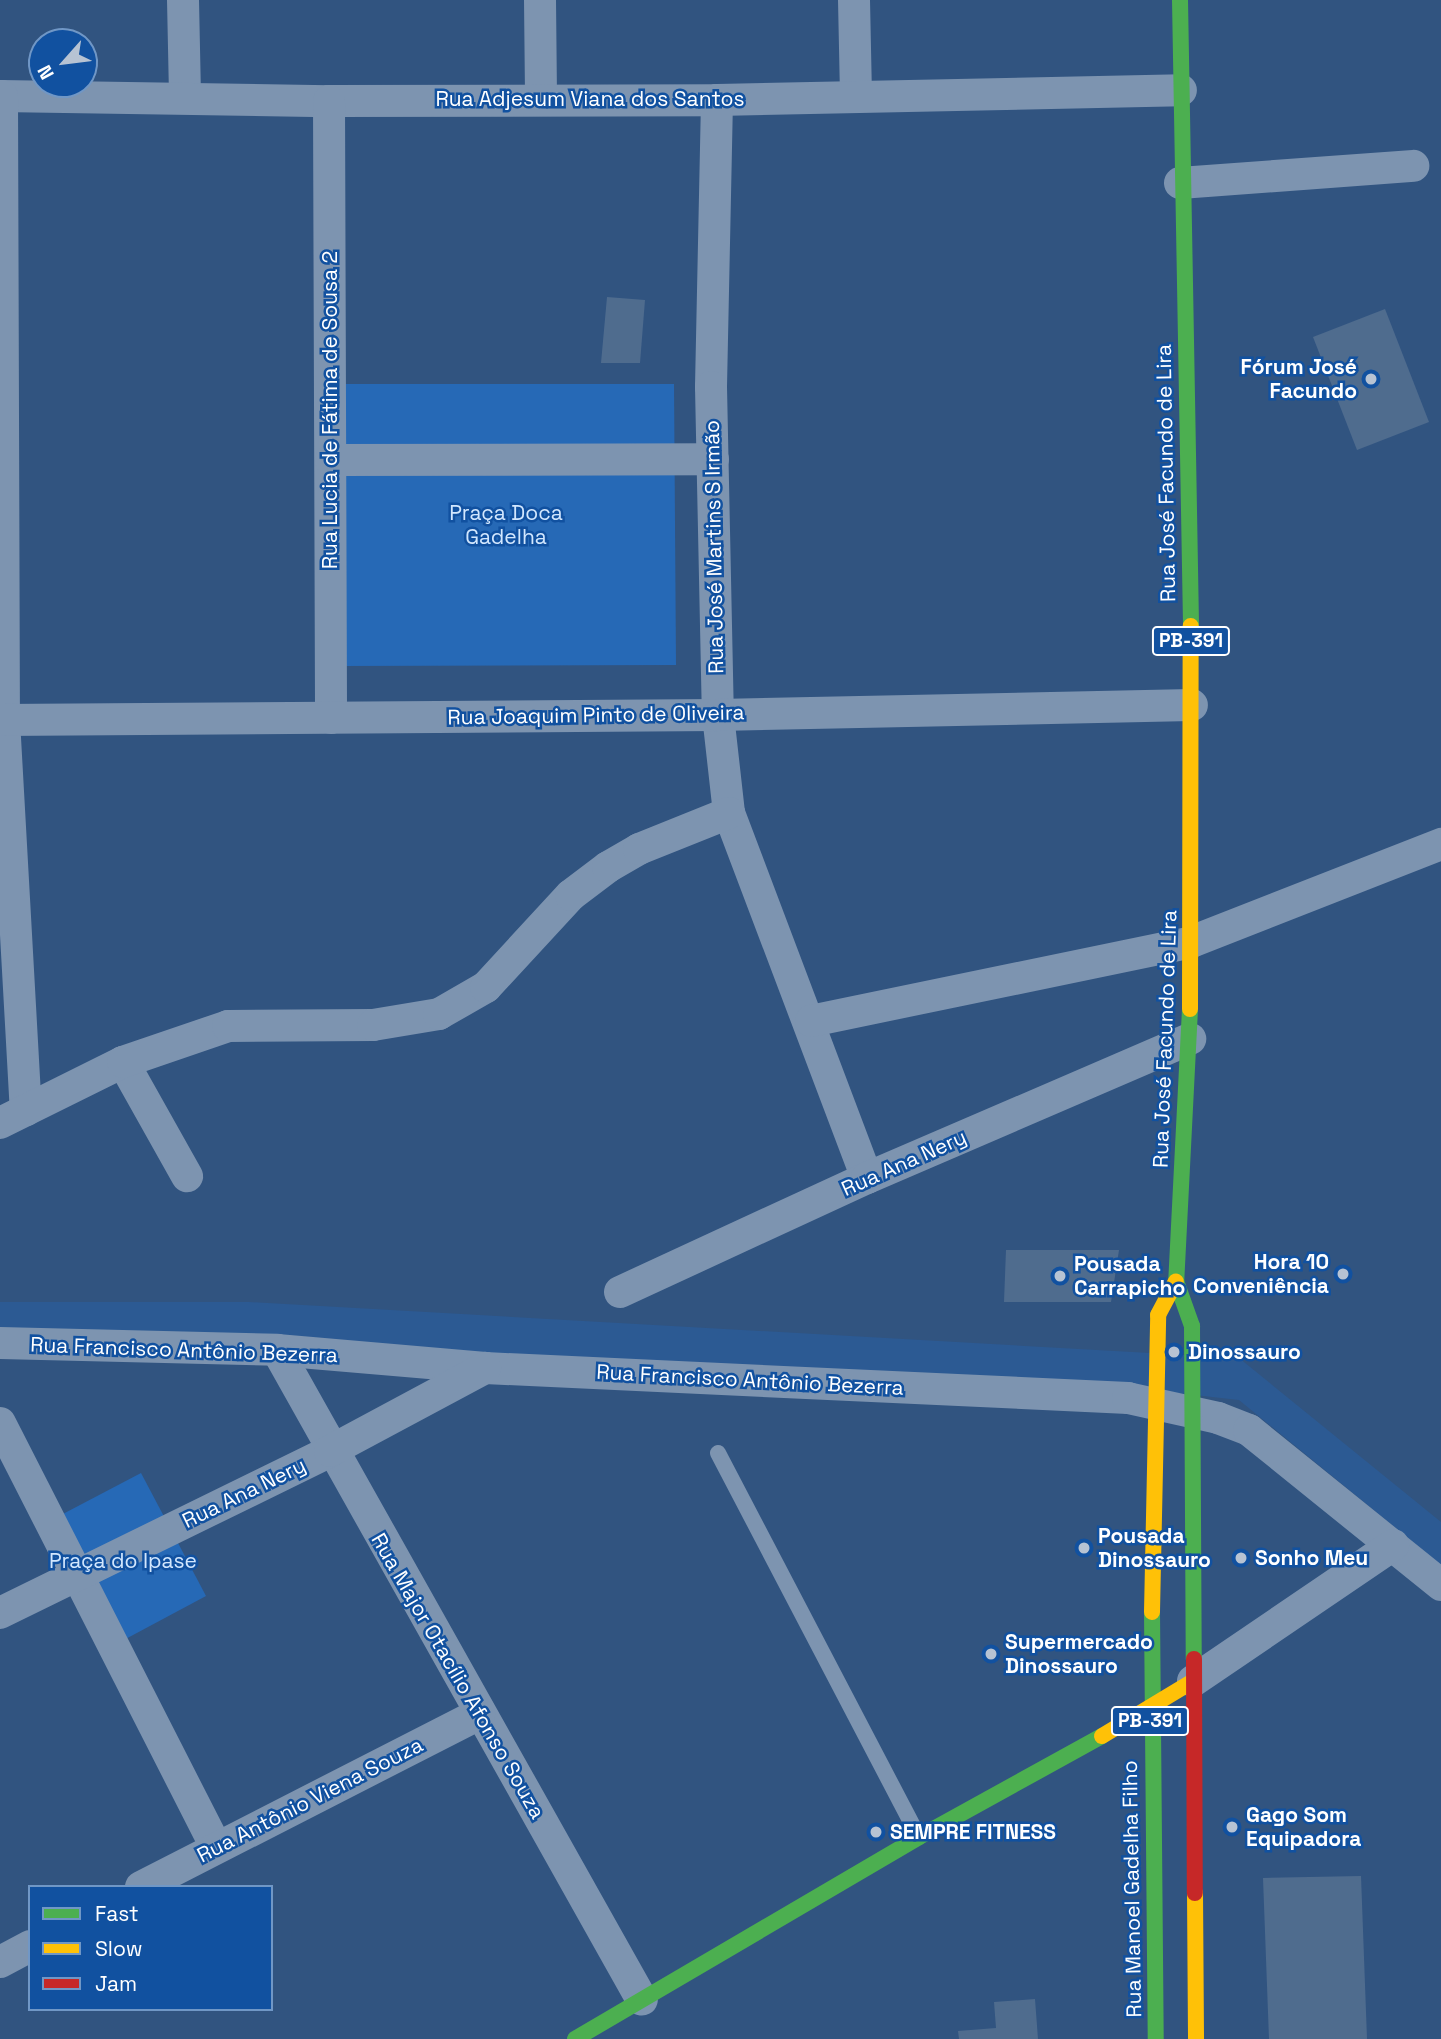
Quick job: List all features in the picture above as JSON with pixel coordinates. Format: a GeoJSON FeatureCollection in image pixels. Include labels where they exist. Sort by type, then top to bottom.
{"type":"FeatureCollection","features":[{"type":"Feature","properties":{"kind":"main road","name":"Rua José Facundo de Lira"},"geometry":{"type":"LineString","coordinates":[[1155,1394],[1157,1323],[1176,1281],[1190,1039],[1192,705],[1180,183],[1180,0]]}},
{"type":"Feature","properties":{"kind":"main road","name":"Rua José Facundo de Lira"},"geometry":{"type":"LineString","coordinates":[[1176,1281],[1192,1326],[1192,1402]]}},
{"type":"Feature","properties":{"kind":"main road","name":"Rua Manoel Gadelha Filho"},"geometry":{"type":"LineString","coordinates":[[1155,1394],[1150,1710],[1156,2039]]}},
{"type":"Feature","properties":{"kind":"main road","name":"PB-391"},"geometry":{"type":"LineString","coordinates":[[1192,1402],[1196,2039]]}},
{"type":"Feature","properties":{"kind":"main road"},"geometry":{"type":"LineString","coordinates":[[575,2039],[919,1837],[1150,1710],[1192,1681]]}},
{"type":"Feature","properties":{"kind":"street"},"geometry":{"type":"LineString","coordinates":[[183,0],[185,97]]}},
{"type":"Feature","properties":{"kind":"street"},"geometry":{"type":"LineString","coordinates":[[540,0],[541,97]]}},
{"type":"Feature","properties":{"kind":"street"},"geometry":{"type":"LineString","coordinates":[[854,0],[856,97]]}},
{"type":"Feature","properties":{"kind":"street","name":"Rua Adjesum Viana dos Santos"},"geometry":{"type":"LineString","coordinates":[[1,96],[330,101],[541,97],[717,100],[1181,90]]}},
{"type":"Feature","properties":{"kind":"street"},"geometry":{"type":"LineString","coordinates":[[1,96],[2,720],[13,1117],[123,1062],[228,1026],[373,1025],[439,1014],[486,987],[571,895],[608,867],[639,849],[729,813]]}},
{"type":"Feature","properties":{"kind":"street","name":"Rua José Martins S Irmão"},"geometry":{"type":"LineString","coordinates":[[717,100],[713,459],[718,715],[729,813],[811,1021],[867,1178]]}},
{"type":"Feature","properties":{"kind":"street","name":"Rua Lucia de Fátima de Sousa 2"},"geometry":{"type":"LineString","coordinates":[[330,101],[331,718]]}},
{"type":"Feature","properties":{"kind":"street"},"geometry":{"type":"LineString","coordinates":[[1180,183],[1413,166]]}},
{"type":"Feature","properties":{"kind":"street"},"geometry":{"type":"LineString","coordinates":[[331,460],[713,459]]}},
{"type":"Feature","properties":{"kind":"street","name":"Rua Joaquim Pinto de Oliveira"},"geometry":{"type":"LineString","coordinates":[[2,720],[718,715],[1192,705]]}},
{"type":"Feature","properties":{"kind":"street"},"geometry":{"type":"LineString","coordinates":[[811,1021],[1191,942],[1441,844]]}},
{"type":"Feature","properties":{"kind":"street","name":"Rua Ana Nery"},"geometry":{"type":"LineString","coordinates":[[620,1292],[867,1178],[1190,1039]]}},
{"type":"Feature","properties":{"kind":"street"},"geometry":{"type":"LineString","coordinates":[[123,1062],[187,1176]]}},
{"type":"Feature","properties":{"kind":"street","name":"Rua Francisco Antônio Bezerra"},"geometry":{"type":"LineString","coordinates":[[0,1343],[277,1350],[485,1367],[1155,1394],[1192,1402],[1249,1430],[1441,1585]]}},
{"type":"Feature","properties":{"kind":"street","name":"Rua Major Otacílio Afonso Souza"},"geometry":{"type":"LineString","coordinates":[[277,1350],[330,1451],[642,2000]]}},
{"type":"Feature","properties":{"kind":"street","name":"Rua Ana Nery"},"geometry":{"type":"LineString","coordinates":[[0,1613],[330,1451],[485,1367]]}},
{"type":"Feature","properties":{"kind":"street"},"geometry":{"type":"LineString","coordinates":[[0,1423],[216,1847]]}},
{"type":"Feature","properties":{"kind":"street"},"geometry":{"type":"LineString","coordinates":[[1192,1681],[1393,1545]]}},
{"type":"Feature","properties":{"kind":"street","name":"Rua Antônio Viena Souza"},"geometry":{"type":"LineString","coordinates":[[145,1885],[479,1714]]}},
{"type":"Feature","properties":{"kind":"street"},"geometry":{"type":"LineString","coordinates":[[0,1962],[28,1947]]}},
{"type":"Feature","properties":{"kind":"lane"},"geometry":{"type":"LineString","coordinates":[[718,1453],[919,1837]]}},
{"type":"Feature","properties":{"kind":"green space","name":"Praça Doca Gadelha"},"geometry":{"type":"Polygon","coordinates":[[[337,384],[674,384],[676,665],[339,666],[337,384]]]}},
{"type":"Feature","properties":{"kind":"green space","name":"Praça do Ipase"},"geometry":{"type":"Polygon","coordinates":[[[141,1473],[206,1596],[105,1650],[40,1526],[141,1473]]]}},
{"type":"Feature","properties":{"kind":"shaded area"},"geometry":{"type":"Polygon","coordinates":[[[0,1302],[249,1302],[1239,1358],[1441,1522],[1441,1565],[1239,1400],[1177,1393],[0,1333],[0,1302]]]}},
{"type":"Feature","properties":{"kind":"building"},"geometry":{"type":"Polygon","coordinates":[[[607,297],[645,300],[640,363],[601,363],[607,297]]]}},
{"type":"Feature","properties":{"kind":"building","name":"Fórum José Facundo"},"geometry":{"type":"Polygon","coordinates":[[[1385,309],[1429,422],[1357,450],[1313,337],[1385,309]]]}},
{"type":"Feature","properties":{"kind":"building","name":"Pousada Carrapicho"},"geometry":{"type":"Polygon","coordinates":[[[1006,1250],[1119,1250],[1111,1302],[1004,1302],[1006,1250]]]}},
{"type":"Feature","properties":{"kind":"building"},"geometry":{"type":"Polygon","coordinates":[[[1361,1876],[1367,2039],[1269,2039],[1263,1878],[1361,1876]]]}},
{"type":"Feature","properties":{"kind":"building"},"geometry":{"type":"Polygon","coordinates":[[[1035,1999],[1038,2039],[959,2039],[958,2031],[996,2028],[994,2002],[1035,1999]]]}},
{"type":"Feature","properties":{"kind":"traffic: fast"},"geometry":{"type":"LineString","coordinates":[[1180,0],[1191,626]]}},
{"type":"Feature","properties":{"kind":"traffic: fast"},"geometry":{"type":"LineString","coordinates":[[1190,1009],[1176,1281],[1192,1326],[1194,1659]]}},
{"type":"Feature","properties":{"kind":"traffic: fast"},"geometry":{"type":"LineString","coordinates":[[1152,1612],[1156,2039]]}},
{"type":"Feature","properties":{"kind":"traffic: fast"},"geometry":{"type":"LineString","coordinates":[[575,2039],[919,1837],[1102,1736]]}},
{"type":"Feature","properties":{"kind":"traffic: slow"},"geometry":{"type":"LineString","coordinates":[[1190,1009],[1191,626]]}},
{"type":"Feature","properties":{"kind":"traffic: slow"},"geometry":{"type":"LineString","coordinates":[[1152,1612],[1158,1315],[1176,1281]]}},
{"type":"Feature","properties":{"kind":"traffic: slow"},"geometry":{"type":"LineString","coordinates":[[1102,1736],[1193,1681]]}},
{"type":"Feature","properties":{"kind":"traffic: slow"},"geometry":{"type":"LineString","coordinates":[[1195,1893],[1196,2039]]}},
{"type":"Feature","properties":{"kind":"traffic: jam"},"geometry":{"type":"LineString","coordinates":[[1194,1659],[1195,1893]]}},
{"type":"Feature","properties":{"kind":"place","name":"Fórum José Facundo"},"geometry":{"type":"Point","coordinates":[1371,379]}},
{"type":"Feature","properties":{"kind":"place","name":"Hora 10 Conveniência"},"geometry":{"type":"Point","coordinates":[1343,1274]}},
{"type":"Feature","properties":{"kind":"place","name":"Pousada Carrapicho"},"geometry":{"type":"Point","coordinates":[1060,1276]}},
{"type":"Feature","properties":{"kind":"place","name":"Dinossauro"},"geometry":{"type":"Point","coordinates":[1174,1352]}},
{"type":"Feature","properties":{"kind":"place","name":"Pousada Dinossauro"},"geometry":{"type":"Point","coordinates":[1084,1548]}},
{"type":"Feature","properties":{"kind":"place","name":"Sonho Meu"},"geometry":{"type":"Point","coordinates":[1241,1558]}},
{"type":"Feature","properties":{"kind":"place","name":"Supermercado Dinossauro"},"geometry":{"type":"Point","coordinates":[991,1654]}},
{"type":"Feature","properties":{"kind":"place","name":"Gago Som Equipadora"},"geometry":{"type":"Point","coordinates":[1232,1827]}},
{"type":"Feature","properties":{"kind":"place","name":"SEMPRE FITNESS"},"geometry":{"type":"Point","coordinates":[876,1832]}}]}
